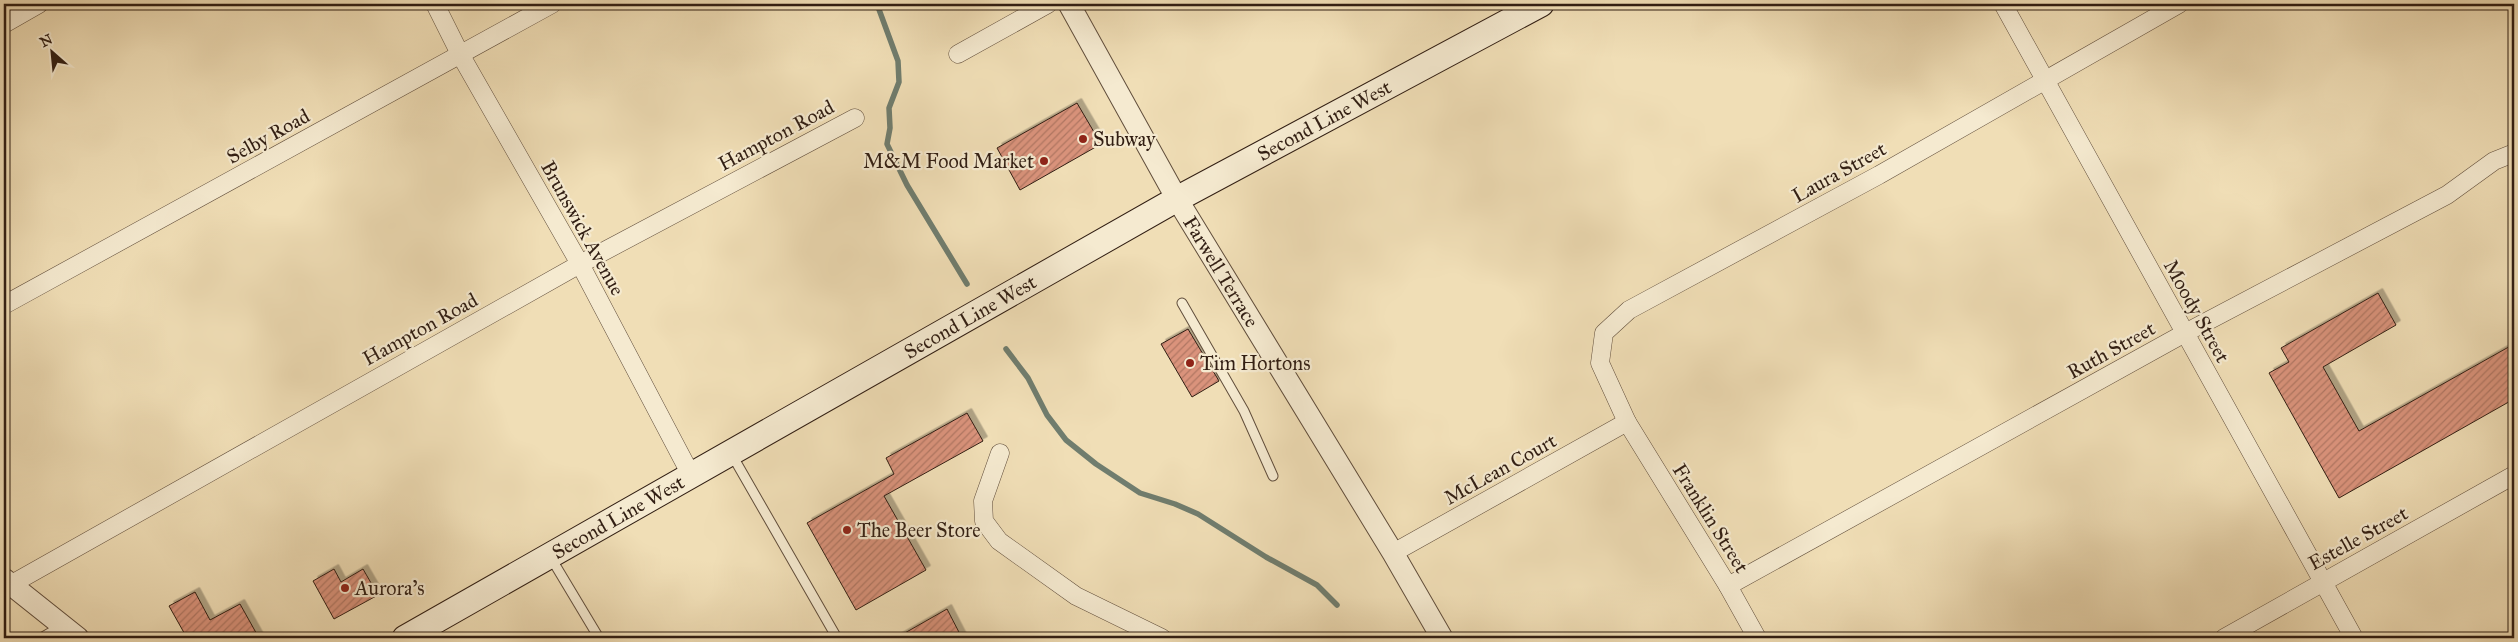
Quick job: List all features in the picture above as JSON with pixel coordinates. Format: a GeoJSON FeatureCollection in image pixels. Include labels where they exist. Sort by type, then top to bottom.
{"type":"FeatureCollection","features":[{"type":"Feature","properties":{"kind":"main road","name":"Second Line West"},"geometry":{"type":"LineString","coordinates":[[404,638],[1177,199],[1541,4]]}},
{"type":"Feature","properties":{"kind":"street"},"geometry":{"type":"LineString","coordinates":[[4,24],[39,4]]}},
{"type":"Feature","properties":{"kind":"street","name":"Brunswick Avenue"},"geometry":{"type":"LineString","coordinates":[[435,4],[460,54],[580,264],[691,475]]}},
{"type":"Feature","properties":{"kind":"street","name":"Selby Road"},"geometry":{"type":"LineString","coordinates":[[4,305],[552,4]]}},
{"type":"Feature","properties":{"kind":"street"},"geometry":{"type":"LineString","coordinates":[[958,54],[1048,4]]}},
{"type":"Feature","properties":{"kind":"street","name":"Farwell Terrace"},"geometry":{"type":"LineString","coordinates":[[1069,4],[1177,199],[1393,553],[1442,638]]}},
{"type":"Feature","properties":{"kind":"street","name":"Moody Street"},"geometry":{"type":"LineString","coordinates":[[2003,4],[2354,638]]}},
{"type":"Feature","properties":{"kind":"street","name":"Laura Street"},"geometry":{"type":"LineString","coordinates":[[1627,422],[1600,363],[1604,334],[1629,310],[1879,175],[2044,79],[2179,4]]}},
{"type":"Feature","properties":{"kind":"street","name":"Hampton Road"},"geometry":{"type":"LineString","coordinates":[[7,582],[580,264],[855,118]]}},
{"type":"Feature","properties":{"kind":"street","name":"Ruth Street"},"geometry":{"type":"LineString","coordinates":[[1728,586],[2185,333],[2446,195],[2494,161],[2514,153]]}},
{"type":"Feature","properties":{"kind":"street","name":"McLean Court"},"geometry":{"type":"LineString","coordinates":[[1393,553],[1627,422]]}},
{"type":"Feature","properties":{"kind":"street","name":"Franklin Street"},"geometry":{"type":"LineString","coordinates":[[1627,422],[1728,586],[1757,638]]}},
{"type":"Feature","properties":{"kind":"street"},"geometry":{"type":"LineString","coordinates":[[1000,454],[983,501],[984,522],[999,542],[1076,596],[1162,638]]}},
{"type":"Feature","properties":{"kind":"street","name":"Estelle Street"},"geometry":{"type":"LineString","coordinates":[[2224,638],[2514,475]]}},
{"type":"Feature","properties":{"kind":"street"},"geometry":{"type":"LineString","coordinates":[[7,582],[71,632]]}},
{"type":"Feature","properties":{"kind":"lane"},"geometry":{"type":"LineString","coordinates":[[1182,303],[1244,411],[1273,476]]}},
{"type":"Feature","properties":{"kind":"lane"},"geometry":{"type":"LineString","coordinates":[[731,453],[837,638]]}},
{"type":"Feature","properties":{"kind":"lane"},"geometry":{"type":"LineString","coordinates":[[549,556],[599,638]]}},
{"type":"Feature","properties":{"kind":"lane"},"geometry":{"type":"LineString","coordinates":[[41,638],[71,632]]}},
{"type":"Feature","properties":{"kind":"building"},"geometry":{"type":"Polygon","coordinates":[[[1077,103],[1101,144],[1020,190],[997,148],[1077,103]]]}},
{"type":"Feature","properties":{"kind":"building"},"geometry":{"type":"Polygon","coordinates":[[[2378,293],[2396,325],[2323,367],[2359,431],[2514,344],[2514,399],[2339,498],[2269,373],[2289,362],[2281,348],[2378,293]]]}},
{"type":"Feature","properties":{"kind":"building","name":"Tim Hortons"},"geometry":{"type":"Polygon","coordinates":[[[1188,329],[1219,381],[1192,397],[1161,344],[1188,329]]]}},
{"type":"Feature","properties":{"kind":"building"},"geometry":{"type":"Polygon","coordinates":[[[967,413],[983,441],[884,496],[926,570],[856,610],[807,523],[894,474],[886,458],[967,413]]]}},
{"type":"Feature","properties":{"kind":"building","name":"Aurora's"},"geometry":{"type":"Polygon","coordinates":[[[334,569],[341,582],[363,569],[378,595],[334,619],[313,581],[334,569]]]}},
{"type":"Feature","properties":{"kind":"building"},"geometry":{"type":"Polygon","coordinates":[[[195,592],[210,620],[240,604],[259,638],[187,638],[169,606],[195,592]]]}},
{"type":"Feature","properties":{"kind":"building"},"geometry":{"type":"Polygon","coordinates":[[[947,609],[962,638],[896,638],[947,609]]]}},
{"type":"Feature","properties":{"kind":"waterway"},"geometry":{"type":"LineString","coordinates":[[877,4],[898,61],[899,82],[889,108],[890,128],[887,144],[907,185],[967,284]]}},
{"type":"Feature","properties":{"kind":"waterway"},"geometry":{"type":"LineString","coordinates":[[1006,349],[1028,378],[1047,415],[1066,440],[1096,464],[1140,493],[1175,504],[1198,514],[1266,557],[1317,585],[1337,605]]}},
{"type":"Feature","properties":{"kind":"place","name":"Subway"},"geometry":{"type":"Point","coordinates":[1083,139]}},
{"type":"Feature","properties":{"kind":"place","name":"M&M Food Market"},"geometry":{"type":"Point","coordinates":[1044,161]}},
{"type":"Feature","properties":{"kind":"place","name":"Tim Hortons"},"geometry":{"type":"Point","coordinates":[1190,363]}},
{"type":"Feature","properties":{"kind":"place","name":"The Beer Store"},"geometry":{"type":"Point","coordinates":[847,530]}},
{"type":"Feature","properties":{"kind":"place","name":"Aurora's"},"geometry":{"type":"Point","coordinates":[345,588]}}]}
